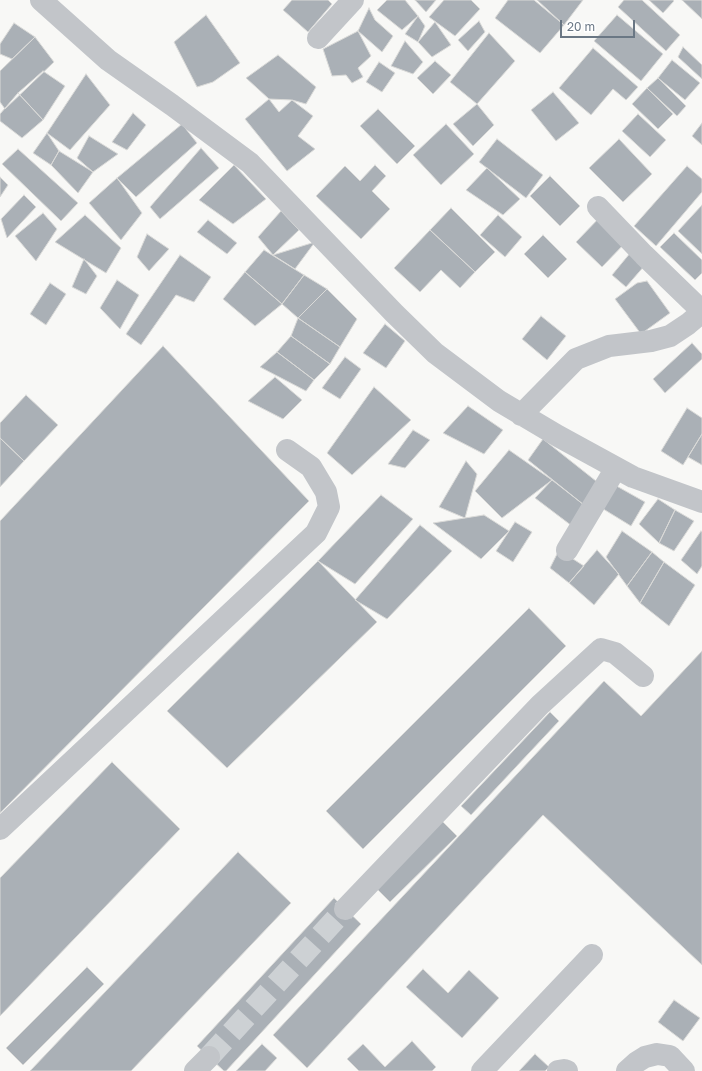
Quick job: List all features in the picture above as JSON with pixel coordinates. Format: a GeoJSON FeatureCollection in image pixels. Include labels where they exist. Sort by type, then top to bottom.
{"type":"FeatureCollection","features":[{"type":"Feature","properties":{"kind":"street"},"geometry":{"type":"LineString","coordinates":[[41,0],[108,60],[250,163],[394,313],[435,353],[499,401],[521,415],[633,477],[702,502]]}},
{"type":"Feature","properties":{"kind":"street"},"geometry":{"type":"LineString","coordinates":[[318,38],[353,0]]}},
{"type":"Feature","properties":{"kind":"street"},"geometry":{"type":"LineString","coordinates":[[521,415],[576,359],[609,346],[651,342],[670,336],[702,312],[644,256],[598,208]]}},
{"type":"Feature","properties":{"kind":"street"},"geometry":{"type":"LineString","coordinates":[[0,829],[316,533],[328,507],[326,492],[311,467],[287,450]]}},
{"type":"Feature","properties":{"kind":"street"},"geometry":{"type":"LineString","coordinates":[[567,550],[616,468]]}},
{"type":"Feature","properties":{"kind":"street"},"geometry":{"type":"LineString","coordinates":[[345,910],[540,705],[601,649],[615,653],[643,676]]}},
{"type":"Feature","properties":{"kind":"street"},"geometry":{"type":"LineString","coordinates":[[482,1071],[592,954]]}},
{"type":"Feature","properties":{"kind":"street"},"geometry":{"type":"LineString","coordinates":[[627,1071],[645,1057],[657,1054],[670,1056],[684,1071]]}},
{"type":"Feature","properties":{"kind":"street"},"geometry":{"type":"LineString","coordinates":[[558,1071],[567,1071]]}},
{"type":"Feature","properties":{"kind":"building"},"geometry":{"type":"Polygon","coordinates":[[[292,0],[328,0],[332,4],[308,32],[283,10],[292,0]]]}},
{"type":"Feature","properties":{"kind":"building"},"geometry":{"type":"Polygon","coordinates":[[[387,0],[405,0],[418,16],[402,30],[377,10],[387,0]]]}},
{"type":"Feature","properties":{"kind":"building"},"geometry":{"type":"Polygon","coordinates":[[[415,0],[436,0],[426,12],[415,0]]]}},
{"type":"Feature","properties":{"kind":"building"},"geometry":{"type":"Polygon","coordinates":[[[444,0],[471,0],[480,9],[455,36],[429,17],[444,0]]]}},
{"type":"Feature","properties":{"kind":"building"},"geometry":{"type":"Polygon","coordinates":[[[508,0],[534,0],[564,25],[540,53],[495,18],[508,0]]]}},
{"type":"Feature","properties":{"kind":"building"},"geometry":{"type":"Polygon","coordinates":[[[537,0],[583,0],[564,25],[537,0]]]}},
{"type":"Feature","properties":{"kind":"building"},"geometry":{"type":"Polygon","coordinates":[[[624,0],[642,0],[680,35],[666,51],[618,7],[624,0]]]}},
{"type":"Feature","properties":{"kind":"building"},"geometry":{"type":"Polygon","coordinates":[[[649,0],[673,0],[674,1],[663,13],[649,0]]]}},
{"type":"Feature","properties":{"kind":"building"},"geometry":{"type":"Polygon","coordinates":[[[682,0],[702,0],[702,19],[682,0]]]}},
{"type":"Feature","properties":{"kind":"building"},"geometry":{"type":"Polygon","coordinates":[[[369,8],[375,20],[393,36],[382,52],[358,31],[369,8]]]}},
{"type":"Feature","properties":{"kind":"building"},"geometry":{"type":"Polygon","coordinates":[[[206,15],[240,63],[213,82],[197,87],[174,42],[206,15]]]}},
{"type":"Feature","properties":{"kind":"building"},"geometry":{"type":"Polygon","coordinates":[[[617,15],[663,54],[641,81],[594,41],[617,15]]]}},
{"type":"Feature","properties":{"kind":"building"},"geometry":{"type":"Polygon","coordinates":[[[418,16],[425,26],[418,42],[405,34],[418,16]]]}},
{"type":"Feature","properties":{"kind":"building"},"geometry":{"type":"Polygon","coordinates":[[[479,21],[485,32],[468,51],[458,40],[479,21]]]}},
{"type":"Feature","properties":{"kind":"building"},"geometry":{"type":"Polygon","coordinates":[[[435,22],[451,45],[432,57],[418,42],[435,22]]]}},
{"type":"Feature","properties":{"kind":"building"},"geometry":{"type":"Polygon","coordinates":[[[14,23],[35,37],[12,59],[0,54],[0,44],[14,23]]]}},
{"type":"Feature","properties":{"kind":"building"},"geometry":{"type":"Polygon","coordinates":[[[358,31],[371,56],[358,68],[363,77],[352,83],[346,75],[332,76],[323,49],[358,31]]]}},
{"type":"Feature","properties":{"kind":"building"},"geometry":{"type":"Polygon","coordinates":[[[489,33],[515,61],[477,104],[450,82],[489,33]]]}},
{"type":"Feature","properties":{"kind":"building"},"geometry":{"type":"Polygon","coordinates":[[[35,37],[54,62],[5,109],[0,102],[0,71],[35,37]]]}},
{"type":"Feature","properties":{"kind":"building"},"geometry":{"type":"Polygon","coordinates":[[[405,41],[423,62],[413,74],[391,66],[405,41]]]}},
{"type":"Feature","properties":{"kind":"building"},"geometry":{"type":"Polygon","coordinates":[[[683,47],[702,65],[702,79],[678,57],[683,47]]]}},
{"type":"Feature","properties":{"kind":"building"},"geometry":{"type":"Polygon","coordinates":[[[593,48],[638,87],[626,100],[613,89],[591,115],[559,88],[593,48]]]}},
{"type":"Feature","properties":{"kind":"building"},"geometry":{"type":"Polygon","coordinates":[[[278,55],[316,87],[306,104],[292,100],[269,99],[246,78],[278,55]]]}},
{"type":"Feature","properties":{"kind":"building"},"geometry":{"type":"Polygon","coordinates":[[[672,60],[700,83],[685,100],[658,78],[672,60]]]}},
{"type":"Feature","properties":{"kind":"building"},"geometry":{"type":"Polygon","coordinates":[[[435,61],[451,75],[433,94],[417,78],[435,61]]]}},
{"type":"Feature","properties":{"kind":"building"},"geometry":{"type":"Polygon","coordinates":[[[379,62],[395,73],[382,92],[366,82],[379,62]]]}},
{"type":"Feature","properties":{"kind":"building"},"geometry":{"type":"Polygon","coordinates":[[[43,71],[65,86],[43,120],[18,93],[43,71]]]}},
{"type":"Feature","properties":{"kind":"building"},"geometry":{"type":"Polygon","coordinates":[[[86,74],[110,105],[70,150],[47,133],[86,74]]]}},
{"type":"Feature","properties":{"kind":"building"},"geometry":{"type":"Polygon","coordinates":[[[658,78],[686,106],[677,116],[647,88],[658,78]]]}},
{"type":"Feature","properties":{"kind":"building"},"geometry":{"type":"Polygon","coordinates":[[[647,88],[673,114],[658,129],[632,104],[647,88]]]}},
{"type":"Feature","properties":{"kind":"building"},"geometry":{"type":"Polygon","coordinates":[[[553,92],[579,123],[556,141],[531,110],[553,92]]]}},
{"type":"Feature","properties":{"kind":"building"},"geometry":{"type":"Polygon","coordinates":[[[18,93],[43,120],[22,138],[0,121],[0,114],[18,93]]]}},
{"type":"Feature","properties":{"kind":"building"},"geometry":{"type":"Polygon","coordinates":[[[269,99],[279,112],[292,100],[313,116],[298,136],[315,149],[287,171],[245,119],[269,99]]]}},
{"type":"Feature","properties":{"kind":"building"},"geometry":{"type":"Polygon","coordinates":[[[477,104],[494,125],[473,146],[453,124],[477,104]]]}},
{"type":"Feature","properties":{"kind":"building"},"geometry":{"type":"Polygon","coordinates":[[[378,109],[415,146],[397,164],[360,126],[378,109]]]}},
{"type":"Feature","properties":{"kind":"building"},"geometry":{"type":"Polygon","coordinates":[[[133,113],[146,125],[127,150],[112,142],[133,113]]]}},
{"type":"Feature","properties":{"kind":"building"},"geometry":{"type":"Polygon","coordinates":[[[638,114],[666,140],[650,157],[622,131],[638,114]]]}},
{"type":"Feature","properties":{"kind":"building"},"geometry":{"type":"Polygon","coordinates":[[[702,123],[702,145],[692,136],[702,123]]]}},
{"type":"Feature","properties":{"kind":"building"},"geometry":{"type":"Polygon","coordinates":[[[182,124],[197,143],[136,197],[117,178],[182,124]]]}},
{"type":"Feature","properties":{"kind":"building"},"geometry":{"type":"Polygon","coordinates":[[[446,124],[474,154],[441,185],[413,155],[446,124]]]}},
{"type":"Feature","properties":{"kind":"building"},"geometry":{"type":"Polygon","coordinates":[[[47,133],[59,151],[51,165],[33,153],[47,133]]]}},
{"type":"Feature","properties":{"kind":"building"},"geometry":{"type":"Polygon","coordinates":[[[89,136],[118,154],[93,172],[77,158],[89,136]]]}},
{"type":"Feature","properties":{"kind":"building"},"geometry":{"type":"Polygon","coordinates":[[[497,139],[543,175],[526,198],[479,162],[497,139]]]}},
{"type":"Feature","properties":{"kind":"building"},"geometry":{"type":"Polygon","coordinates":[[[619,139],[652,174],[623,202],[589,168],[619,139]]]}},
{"type":"Feature","properties":{"kind":"building"},"geometry":{"type":"Polygon","coordinates":[[[201,148],[219,168],[160,219],[150,207],[201,148]]]}},
{"type":"Feature","properties":{"kind":"building"},"geometry":{"type":"Polygon","coordinates":[[[18,149],[78,203],[61,221],[2,164],[18,149]]]}},
{"type":"Feature","properties":{"kind":"building"},"geometry":{"type":"Polygon","coordinates":[[[59,151],[93,172],[78,193],[51,165],[59,151]]]}},
{"type":"Feature","properties":{"kind":"building"},"geometry":{"type":"Polygon","coordinates":[[[234,165],[266,199],[233,224],[199,200],[234,165]]]}},
{"type":"Feature","properties":{"kind":"building"},"geometry":{"type":"Polygon","coordinates":[[[375,165],[386,176],[372,191],[390,209],[361,239],[316,196],[345,166],[360,181],[375,165]]]}},
{"type":"Feature","properties":{"kind":"building"},"geometry":{"type":"Polygon","coordinates":[[[687,166],[702,179],[702,192],[656,246],[634,226],[687,166]]]}},
{"type":"Feature","properties":{"kind":"building"},"geometry":{"type":"Polygon","coordinates":[[[487,168],[520,199],[503,215],[466,190],[487,168]]]}},
{"type":"Feature","properties":{"kind":"building"},"geometry":{"type":"Polygon","coordinates":[[[550,176],[580,206],[560,226],[530,196],[550,176]]]}},
{"type":"Feature","properties":{"kind":"building"},"geometry":{"type":"Polygon","coordinates":[[[0,177],[8,185],[0,197],[0,177]]]}},
{"type":"Feature","properties":{"kind":"building"},"geometry":{"type":"Polygon","coordinates":[[[117,178],[142,213],[121,240],[89,203],[117,178]]]}},
{"type":"Feature","properties":{"kind":"building"},"geometry":{"type":"Polygon","coordinates":[[[24,195],[36,207],[7,238],[1,219],[24,195]]]}},
{"type":"Feature","properties":{"kind":"building"},"geometry":{"type":"Polygon","coordinates":[[[702,205],[702,254],[678,231],[702,205]]]}},
{"type":"Feature","properties":{"kind":"building"},"geometry":{"type":"Polygon","coordinates":[[[451,208],[495,252],[475,272],[430,230],[451,208]]]}},
{"type":"Feature","properties":{"kind":"building"},"geometry":{"type":"Polygon","coordinates":[[[281,211],[299,230],[273,255],[258,237],[281,211]]]}},
{"type":"Feature","properties":{"kind":"building"},"geometry":{"type":"Polygon","coordinates":[[[43,213],[57,229],[36,261],[15,236],[43,213]]]}},
{"type":"Feature","properties":{"kind":"building"},"geometry":{"type":"Polygon","coordinates":[[[85,215],[121,248],[106,273],[55,242],[85,215]]]}},
{"type":"Feature","properties":{"kind":"building"},"geometry":{"type":"Polygon","coordinates":[[[498,215],[522,237],[505,257],[480,235],[498,215]]]}},
{"type":"Feature","properties":{"kind":"building"},"geometry":{"type":"Polygon","coordinates":[[[602,215],[628,240],[602,267],[576,242],[602,215]]]}},
{"type":"Feature","properties":{"kind":"building"},"geometry":{"type":"Polygon","coordinates":[[[208,220],[237,243],[227,254],[197,232],[208,220]]]}},
{"type":"Feature","properties":{"kind":"building"},"geometry":{"type":"Polygon","coordinates":[[[430,230],[475,272],[460,288],[441,270],[420,292],[394,268],[430,230]]]}},
{"type":"Feature","properties":{"kind":"building"},"geometry":{"type":"Polygon","coordinates":[[[674,233],[702,260],[702,273],[695,280],[660,247],[674,233]]]}},
{"type":"Feature","properties":{"kind":"building"},"geometry":{"type":"Polygon","coordinates":[[[147,234],[169,249],[149,271],[137,257],[147,234]]]}},
{"type":"Feature","properties":{"kind":"building"},"geometry":{"type":"Polygon","coordinates":[[[543,235],[567,259],[548,278],[524,254],[543,235]]]}},
{"type":"Feature","properties":{"kind":"building"},"geometry":{"type":"Polygon","coordinates":[[[315,242],[295,269],[273,255],[315,242]]]}},
{"type":"Feature","properties":{"kind":"building"},"geometry":{"type":"Polygon","coordinates":[[[264,250],[304,275],[282,304],[245,272],[264,250]]]}},
{"type":"Feature","properties":{"kind":"building"},"geometry":{"type":"Polygon","coordinates":[[[631,252],[646,264],[626,287],[612,275],[631,252]]]}},
{"type":"Feature","properties":{"kind":"building"},"geometry":{"type":"Polygon","coordinates":[[[180,255],[211,277],[194,302],[176,295],[141,345],[126,334],[180,255]]]}},
{"type":"Feature","properties":{"kind":"building"},"geometry":{"type":"Polygon","coordinates":[[[84,259],[97,276],[86,294],[72,287],[84,259]]]}},
{"type":"Feature","properties":{"kind":"building"},"geometry":{"type":"Polygon","coordinates":[[[245,272],[282,304],[255,326],[223,299],[245,272]]]}},
{"type":"Feature","properties":{"kind":"building"},"geometry":{"type":"Polygon","coordinates":[[[304,275],[327,289],[298,318],[282,304],[304,275]]]}},
{"type":"Feature","properties":{"kind":"building"},"geometry":{"type":"Polygon","coordinates":[[[117,280],[139,295],[120,329],[100,308],[117,280]]]}},
{"type":"Feature","properties":{"kind":"building"},"geometry":{"type":"Polygon","coordinates":[[[647,281],[670,313],[641,334],[615,299],[637,283],[647,281]]]}},
{"type":"Feature","properties":{"kind":"building"},"geometry":{"type":"Polygon","coordinates":[[[50,283],[66,294],[46,325],[30,314],[50,283]]]}},
{"type":"Feature","properties":{"kind":"building"},"geometry":{"type":"Polygon","coordinates":[[[327,289],[357,319],[340,347],[298,318],[327,289]]]}},
{"type":"Feature","properties":{"kind":"building"},"geometry":{"type":"Polygon","coordinates":[[[541,316],[566,336],[547,360],[522,339],[541,316]]]}},
{"type":"Feature","properties":{"kind":"building"},"geometry":{"type":"Polygon","coordinates":[[[298,318],[340,347],[330,364],[291,336],[298,318]]]}},
{"type":"Feature","properties":{"kind":"building"},"geometry":{"type":"Polygon","coordinates":[[[385,324],[405,341],[386,368],[363,353],[385,324]]]}},
{"type":"Feature","properties":{"kind":"building"},"geometry":{"type":"Polygon","coordinates":[[[291,336],[330,364],[314,380],[277,352],[291,336]]]}},
{"type":"Feature","properties":{"kind":"building"},"geometry":{"type":"Polygon","coordinates":[[[692,343],[702,354],[702,359],[665,393],[653,379],[692,343]]]}},
{"type":"Feature","properties":{"kind":"building"},"geometry":{"type":"Polygon","coordinates":[[[163,346],[309,501],[0,813],[0,521],[163,346]]]}},
{"type":"Feature","properties":{"kind":"building"},"geometry":{"type":"Polygon","coordinates":[[[277,352],[314,380],[306,391],[260,367],[277,352]]]}},
{"type":"Feature","properties":{"kind":"building"},"geometry":{"type":"Polygon","coordinates":[[[345,357],[361,369],[340,399],[322,388],[345,357]]]}},
{"type":"Feature","properties":{"kind":"building"},"geometry":{"type":"Polygon","coordinates":[[[275,377],[302,400],[283,419],[248,401],[275,377]]]}},
{"type":"Feature","properties":{"kind":"building"},"geometry":{"type":"Polygon","coordinates":[[[374,387],[411,420],[352,475],[327,453],[374,387]]]}},
{"type":"Feature","properties":{"kind":"building"},"geometry":{"type":"Polygon","coordinates":[[[26,395],[58,425],[24,461],[0,438],[0,423],[26,395]]]}},
{"type":"Feature","properties":{"kind":"building"},"geometry":{"type":"Polygon","coordinates":[[[468,406],[503,430],[484,454],[443,433],[468,406]]]}},
{"type":"Feature","properties":{"kind":"building"},"geometry":{"type":"Polygon","coordinates":[[[687,408],[702,418],[702,434],[683,465],[661,451],[687,408]]]}},
{"type":"Feature","properties":{"kind":"building"},"geometry":{"type":"Polygon","coordinates":[[[413,430],[430,440],[405,468],[388,464],[413,430]]]}},
{"type":"Feature","properties":{"kind":"building"},"geometry":{"type":"Polygon","coordinates":[[[702,434],[702,465],[688,457],[702,434]]]}},
{"type":"Feature","properties":{"kind":"building"},"geometry":{"type":"Polygon","coordinates":[[[0,438],[24,461],[0,487],[0,438]]]}},
{"type":"Feature","properties":{"kind":"building"},"geometry":{"type":"Polygon","coordinates":[[[543,439],[601,485],[584,505],[528,460],[543,439]]]}},
{"type":"Feature","properties":{"kind":"building"},"geometry":{"type":"Polygon","coordinates":[[[509,450],[552,480],[502,518],[475,491],[509,450]]]}},
{"type":"Feature","properties":{"kind":"building"},"geometry":{"type":"Polygon","coordinates":[[[466,461],[477,474],[465,518],[439,507],[466,461]]]}},
{"type":"Feature","properties":{"kind":"building"},"geometry":{"type":"Polygon","coordinates":[[[552,480],[584,505],[572,526],[535,498],[552,480]]]}},
{"type":"Feature","properties":{"kind":"building"},"geometry":{"type":"Polygon","coordinates":[[[613,484],[645,502],[631,526],[600,507],[613,484]]]}},
{"type":"Feature","properties":{"kind":"building"},"geometry":{"type":"Polygon","coordinates":[[[381,495],[413,519],[355,584],[318,561],[381,495]]]}},
{"type":"Feature","properties":{"kind":"building"},"geometry":{"type":"Polygon","coordinates":[[[658,499],[675,510],[659,543],[639,524],[658,499]]]}},
{"type":"Feature","properties":{"kind":"building"},"geometry":{"type":"Polygon","coordinates":[[[675,510],[694,521],[674,551],[659,543],[675,510]]]}},
{"type":"Feature","properties":{"kind":"building"},"geometry":{"type":"Polygon","coordinates":[[[484,515],[509,531],[481,559],[433,523],[484,515]]]}},
{"type":"Feature","properties":{"kind":"building"},"geometry":{"type":"Polygon","coordinates":[[[515,522],[532,532],[513,562],[496,551],[515,522]]]}},
{"type":"Feature","properties":{"kind":"building"},"geometry":{"type":"Polygon","coordinates":[[[420,525],[452,551],[387,619],[355,600],[420,525]]]}},
{"type":"Feature","properties":{"kind":"building"},"geometry":{"type":"Polygon","coordinates":[[[622,531],[652,552],[627,586],[606,557],[622,531]]]}},
{"type":"Feature","properties":{"kind":"building"},"geometry":{"type":"Polygon","coordinates":[[[701,531],[702,566],[697,574],[681,560],[701,531]]]}},
{"type":"Feature","properties":{"kind":"building"},"geometry":{"type":"Polygon","coordinates":[[[559,550],[584,566],[569,583],[550,568],[559,550]]]}},
{"type":"Feature","properties":{"kind":"building"},"geometry":{"type":"Polygon","coordinates":[[[597,550],[619,574],[594,605],[569,583],[597,550]]]}},
{"type":"Feature","properties":{"kind":"building"},"geometry":{"type":"Polygon","coordinates":[[[652,552],[664,562],[640,603],[627,586],[652,552]]]}},
{"type":"Feature","properties":{"kind":"building"},"geometry":{"type":"Polygon","coordinates":[[[318,561],[377,622],[227,768],[167,711],[318,561]]]}},
{"type":"Feature","properties":{"kind":"building"},"geometry":{"type":"Polygon","coordinates":[[[664,562],[695,585],[669,626],[640,603],[664,562]]]}},
{"type":"Feature","properties":{"kind":"building"},"geometry":{"type":"Polygon","coordinates":[[[529,608],[566,646],[363,849],[326,811],[529,608]]]}},
{"type":"Feature","properties":{"kind":"building"},"geometry":{"type":"Polygon","coordinates":[[[702,651],[702,965],[543,815],[307,1068],[273,1035],[604,681],[641,716],[702,651]]]}},
{"type":"Feature","properties":{"kind":"building"},"geometry":{"type":"Polygon","coordinates":[[[550,712],[559,721],[471,815],[461,806],[550,712]]]}},
{"type":"Feature","properties":{"kind":"building"},"geometry":{"type":"Polygon","coordinates":[[[112,762],[180,829],[0,1016],[0,878],[112,762]]]}},
{"type":"Feature","properties":{"kind":"building"},"geometry":{"type":"Polygon","coordinates":[[[439,818],[457,836],[390,902],[373,885],[439,818]]]}},
{"type":"Feature","properties":{"kind":"building"},"geometry":{"type":"Polygon","coordinates":[[[238,852],[291,903],[131,1071],[30,1071],[238,852]]]}},
{"type":"Feature","properties":{"kind":"building"},"geometry":{"type":"Polygon","coordinates":[[[334,898],[361,924],[226,1071],[224,1071],[197,1046],[334,898]]]}},
{"type":"Feature","properties":{"kind":"building"},"geometry":{"type":"Polygon","coordinates":[[[87,967],[104,984],[23,1065],[6,1048],[87,967]]]}},
{"type":"Feature","properties":{"kind":"building"},"geometry":{"type":"Polygon","coordinates":[[[423,969],[448,993],[469,970],[499,998],[462,1038],[406,987],[423,969]]]}},
{"type":"Feature","properties":{"kind":"building"},"geometry":{"type":"Polygon","coordinates":[[[674,1000],[700,1018],[683,1041],[658,1022],[674,1000]]]}},
{"type":"Feature","properties":{"kind":"building"},"geometry":{"type":"Polygon","coordinates":[[[412,1041],[436,1067],[432,1071],[359,1071],[347,1059],[363,1044],[385,1067],[412,1041]]]}},
{"type":"Feature","properties":{"kind":"building"},"geometry":{"type":"Polygon","coordinates":[[[262,1044],[277,1058],[265,1071],[236,1071],[262,1044]]]}},
{"type":"Feature","properties":{"kind":"building"},"geometry":{"type":"Polygon","coordinates":[[[535,1054],[549,1067],[545,1071],[519,1071],[535,1054]]]}},
{"type":"Feature","properties":{"kind":"tunnel"},"geometry":{"type":"LineString","coordinates":[[209,1057],[345,909]]}}]}
